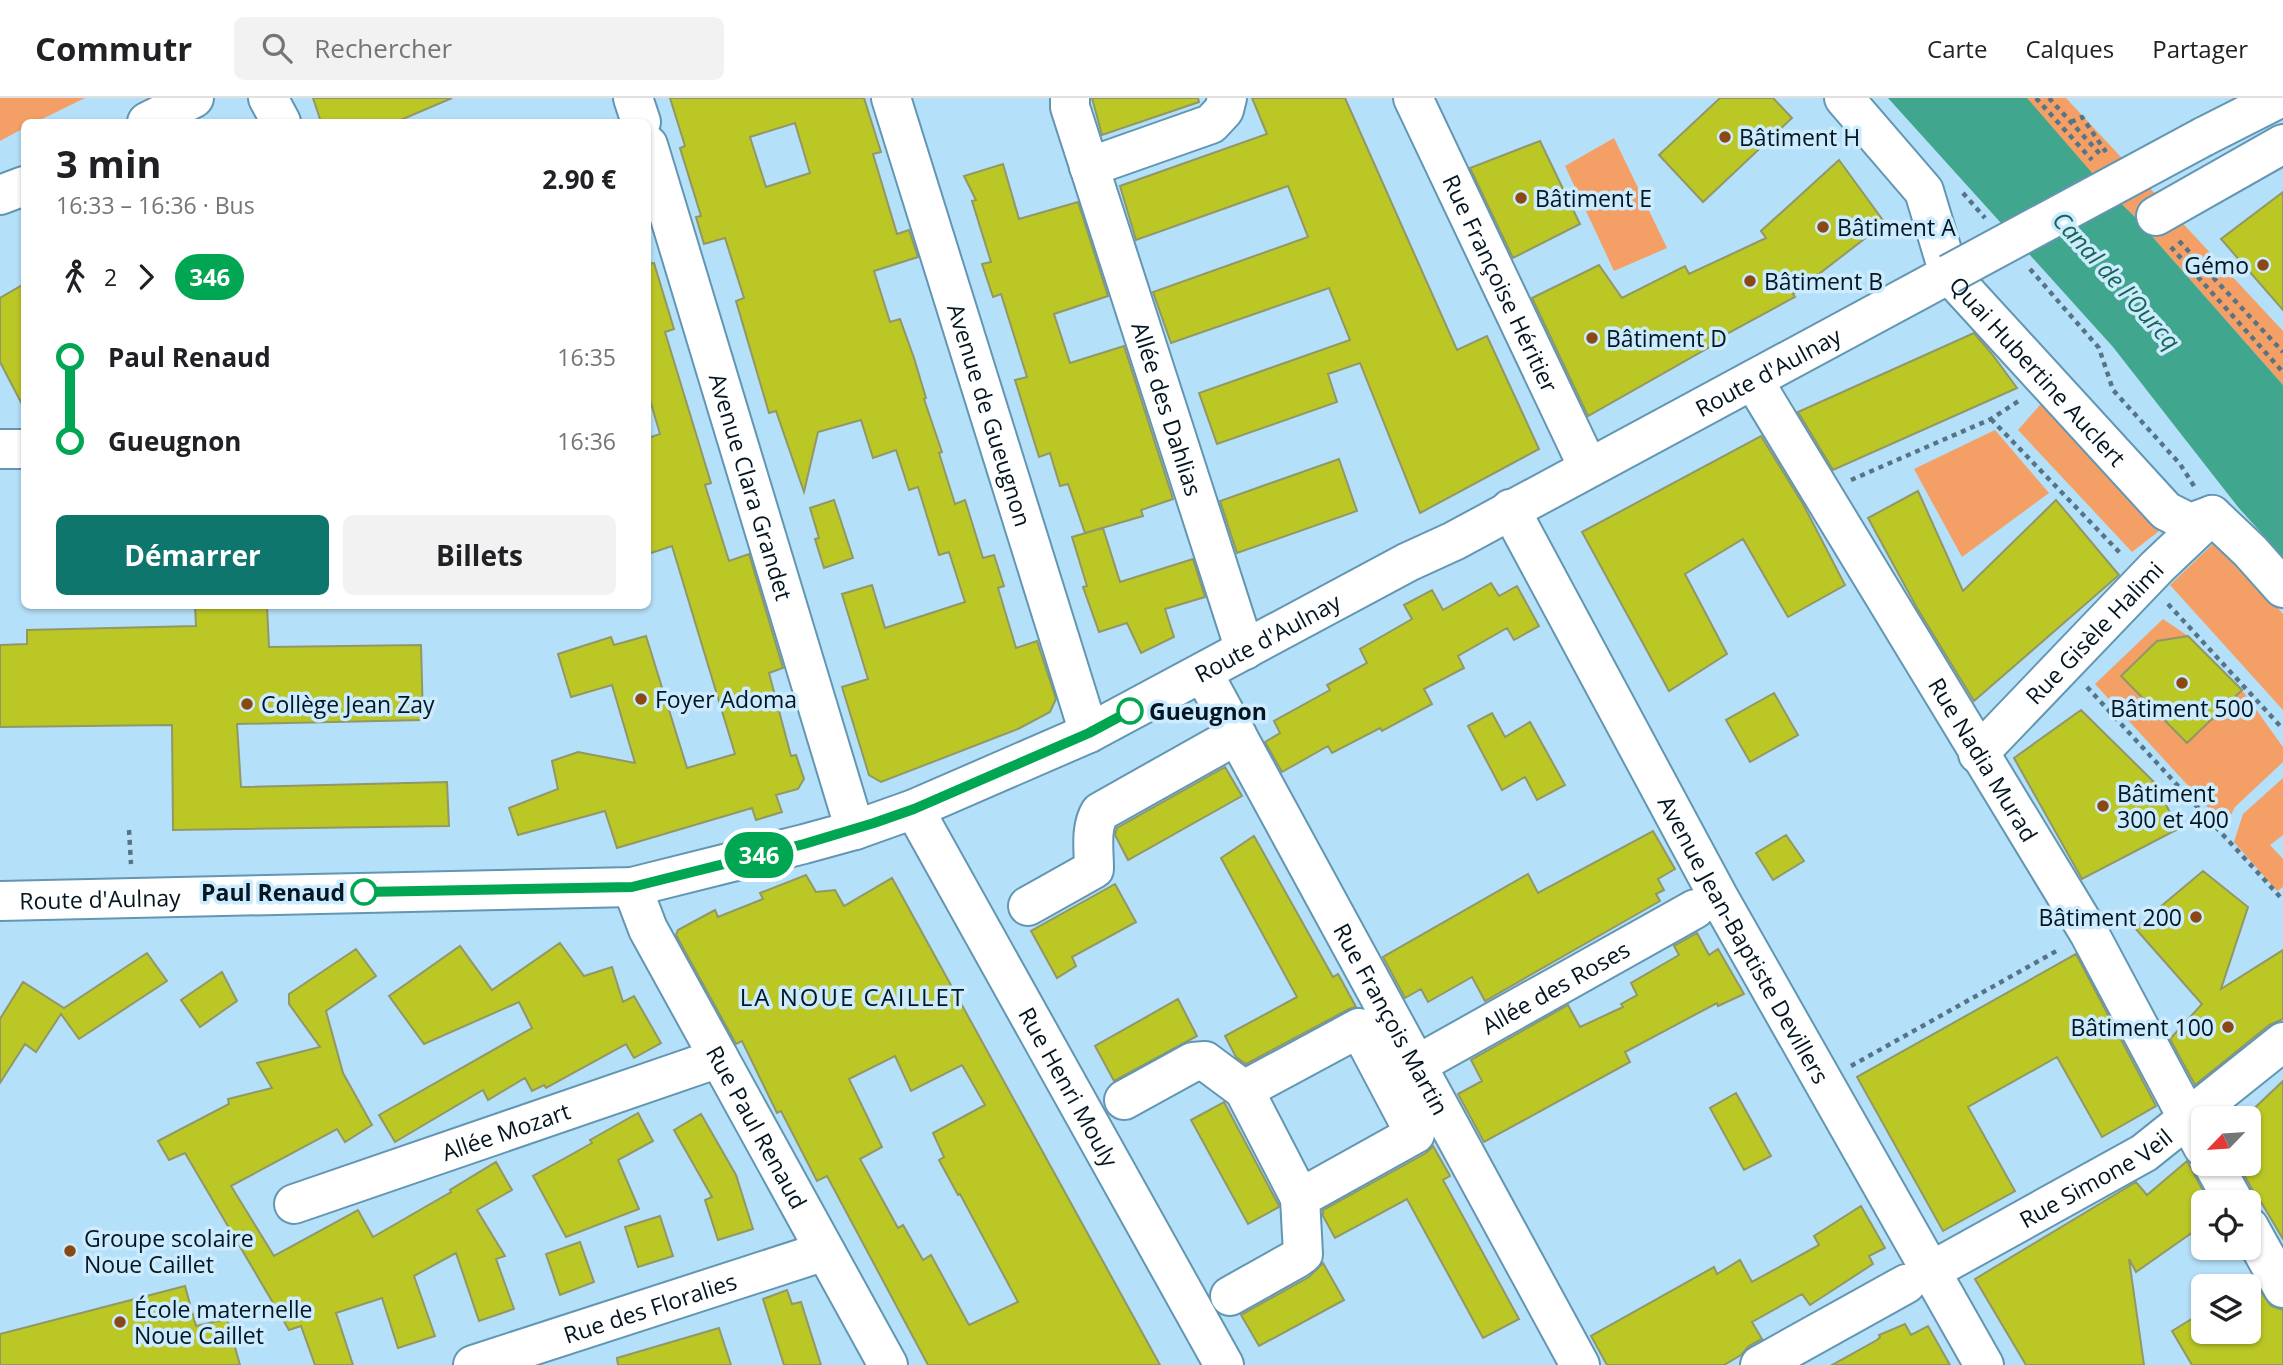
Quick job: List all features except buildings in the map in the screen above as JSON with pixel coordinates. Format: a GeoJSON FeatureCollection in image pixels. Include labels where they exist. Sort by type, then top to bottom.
{"type":"FeatureCollection","features":[{"type":"Feature","properties":{"kind":"street"},"geometry":{"type":"LineString","coordinates":[[153,119],[194,98]]}},
{"type":"Feature","properties":{"kind":"street"},"geometry":{"type":"LineString","coordinates":[[268,98],[279,119]]}},
{"type":"Feature","properties":{"kind":"street"},"geometry":{"type":"LineString","coordinates":[[633,98],[640,119]]}},
{"type":"Feature","properties":{"kind":"street","name":"Avenue de Gueugnon"},"geometry":{"type":"LineString","coordinates":[[891,98],[1089,733]]}},
{"type":"Feature","properties":{"kind":"street","name":"Allée des Dahlias"},"geometry":{"type":"LineString","coordinates":[[1070,98],[1070,107],[1089,167],[1245,650]]}},
{"type":"Feature","properties":{"kind":"street"},"geometry":{"type":"LineString","coordinates":[[1089,167],[1211,124],[1224,110],[1227,98]]}},
{"type":"Feature","properties":{"kind":"street","name":"Rue Françoise Héritier"},"geometry":{"type":"LineString","coordinates":[[1413,98],[1588,467]]}},
{"type":"Feature","properties":{"kind":"street","name":"Quai Hubertine Auclert"},"geometry":{"type":"LineString","coordinates":[[1844,98],[1924,191],[1949,274],[2166,511],[2190,523],[2212,515]]}},
{"type":"Feature","properties":{"kind":"street","name":"Route d'Aulnay"},"geometry":{"type":"LineString","coordinates":[[0,901],[632,887],[855,830],[914,809],[1089,733],[2280,98]]}},
{"type":"Feature","properties":{"kind":"street"},"geometry":{"type":"LineString","coordinates":[[2156,216],[2283,144]]}},
{"type":"Feature","properties":{"kind":"street","name":"Avenue Clara Grandet"},"geometry":{"type":"LineString","coordinates":[[651,155],[855,830]]}},
{"type":"Feature","properties":{"kind":"street"},"geometry":{"type":"LineString","coordinates":[[0,195],[21,187]]}},
{"type":"Feature","properties":{"kind":"street","name":"Rue Nadia Murad"},"geometry":{"type":"LineString","coordinates":[[1753,380],[2089,933],[2191,1125]]}},
{"type":"Feature","properties":{"kind":"street"},"geometry":{"type":"LineString","coordinates":[[0,449],[21,449]]}},
{"type":"Feature","properties":{"kind":"street","name":"Avenue Jean-Baptiste Devillers"},"geometry":{"type":"LineString","coordinates":[[1510,509],[1712,886],[1824,1081],[1918,1278],[1984,1365]]}},
{"type":"Feature","properties":{"kind":"street"},"geometry":{"type":"LineString","coordinates":[[2212,515],[2250,551],[2283,588]]}},
{"type":"Feature","properties":{"kind":"street","name":"Rue Gisèle Halimi"},"geometry":{"type":"LineString","coordinates":[[1978,754],[2157,567],[2212,515]]}},
{"type":"Feature","properties":{"kind":"street","name":"Rue François Martin"},"geometry":{"type":"LineString","coordinates":[[1203,673],[1237,736],[1402,1073],[1580,1365]]}},
{"type":"Feature","properties":{"kind":"street"},"geometry":{"type":"LineString","coordinates":[[1028,906],[1094,869],[1094,827],[1100,812],[1237,736]]}},
{"type":"Feature","properties":{"kind":"street","name":"Rue Henri Mouly"},"geometry":{"type":"LineString","coordinates":[[914,809],[1224,1365]]}},
{"type":"Feature","properties":{"kind":"street","name":"Rue Paul Renaud"},"geometry":{"type":"LineString","coordinates":[[632,887],[648,929],[888,1365]]}},
{"type":"Feature","properties":{"kind":"street","name":"Allée des Roses"},"geometry":{"type":"LineString","coordinates":[[1402,1073],[1695,909]]}},
{"type":"Feature","properties":{"kind":"street"},"geometry":{"type":"LineString","coordinates":[[1244,1090],[1359,1028],[1402,1073],[1415,1134],[1300,1198]]}},
{"type":"Feature","properties":{"kind":"street","name":"Rue Simone Veil"},"geometry":{"type":"LineString","coordinates":[[2221,1106],[2283,1042]]}},
{"type":"Feature","properties":{"kind":"street","name":"Allée Mozart"},"geometry":{"type":"LineString","coordinates":[[294,1204],[719,1058]]}},
{"type":"Feature","properties":{"kind":"street"},"geometry":{"type":"LineString","coordinates":[[1124,1100],[1193,1062],[1205,1060],[1244,1090],[1300,1198],[1303,1254],[1230,1296]]}},
{"type":"Feature","properties":{"kind":"street","name":"Rue Simone Veil"},"geometry":{"type":"LineString","coordinates":[[1760,1365],[2144,1153],[2191,1135]]}},
{"type":"Feature","properties":{"kind":"street"},"geometry":{"type":"LineString","coordinates":[[2261,1248],[2283,1287]]}},
{"type":"Feature","properties":{"kind":"street","name":"Rue des Floralies"},"geometry":{"type":"LineString","coordinates":[[473,1365],[825,1251]]}},
{"type":"Feature","properties":{"kind":"path"},"geometry":{"type":"LineString","coordinates":[[2071,122],[2082,117],[2107,153]]}},
{"type":"Feature","properties":{"kind":"path"},"geometry":{"type":"LineString","coordinates":[[1961,192],[1989,223]]}},
{"type":"Feature","properties":{"kind":"path"},"geometry":{"type":"LineString","coordinates":[[2026,264],[2099,348],[2113,390],[2180,464],[2212,515]]}},
{"type":"Feature","properties":{"kind":"path"},"geometry":{"type":"LineString","coordinates":[[1821,492],[1991,419],[2047,382]]}},
{"type":"Feature","properties":{"kind":"path"},"geometry":{"type":"LineString","coordinates":[[2065,664],[2283,900]]}},
{"type":"Feature","properties":{"kind":"path"},"geometry":{"type":"LineString","coordinates":[[1824,1081],[2089,933]]}},
{"type":"Feature","properties":{"kind":"shaded area"},"geometry":{"type":"Polygon","coordinates":[[[0,98],[85,98],[42,119],[21,119],[21,130],[0,141],[0,98]]]}},
{"type":"Feature","properties":{"kind":"shaded area"},"geometry":{"type":"Polygon","coordinates":[[[2024,98],[2066,98],[2283,331],[2283,385],[2135,217],[2106,189],[2024,98]]]}},
{"type":"Feature","properties":{"kind":"shaded area"},"geometry":{"type":"Polygon","coordinates":[[[1614,138],[1667,248],[1614,271],[1565,166],[1614,138]]]}},
{"type":"Feature","properties":{"kind":"shaded area"},"geometry":{"type":"Polygon","coordinates":[[[2047,397],[2163,528],[2132,552],[2018,430],[2047,397]]]}},
{"type":"Feature","properties":{"kind":"shaded area"},"geometry":{"type":"Polygon","coordinates":[[[1995,430],[2049,493],[1962,557],[1914,469],[1995,430]]]}},
{"type":"Feature","properties":{"kind":"shaded area"},"geometry":{"type":"Polygon","coordinates":[[[2217,540],[2283,614],[2283,710],[2170,585],[2217,540]]]}},
{"type":"Feature","properties":{"kind":"shaded area"},"geometry":{"type":"Polygon","coordinates":[[[2163,619],[2188,636],[2156,641],[2122,676],[2187,743],[2242,690],[2283,747],[2283,762],[2235,807],[2225,826],[2095,684],[2163,619]]]}},
{"type":"Feature","properties":{"kind":"shaded area"},"geometry":{"type":"Polygon","coordinates":[[[2283,778],[2283,835],[2270,845],[2283,859],[2283,887],[2277,891],[2234,842],[2243,814],[2283,778]]]}},
{"type":"Feature","properties":{"kind":"water","name":"Canal de l'Ourcq"},"geometry":{"type":"Polygon","coordinates":[[[1888,98],[2027,98],[2283,385],[2283,557],[2238,507],[2113,347],[1888,98]]]}},
{"type":"Feature","properties":{"kind":"bus line","name":"346"},"geometry":{"type":"LineString","coordinates":[[364,892],[632,887],[855,830],[914,809],[1089,733],[1130,711]]}},
{"type":"Feature","properties":{"kind":"place","name":"Bâtiment H"},"geometry":{"type":"Point","coordinates":[1725,137]}},
{"type":"Feature","properties":{"kind":"place","name":"Bâtiment E"},"geometry":{"type":"Point","coordinates":[1521,198]}},
{"type":"Feature","properties":{"kind":"place","name":"Bâtiment A"},"geometry":{"type":"Point","coordinates":[1823,227]}},
{"type":"Feature","properties":{"kind":"place","name":"Gémo"},"geometry":{"type":"Point","coordinates":[2263,265]}},
{"type":"Feature","properties":{"kind":"place","name":"Bâtiment B"},"geometry":{"type":"Point","coordinates":[1750,281]}},
{"type":"Feature","properties":{"kind":"place","name":"Bâtiment D"},"geometry":{"type":"Point","coordinates":[1592,338]}},
{"type":"Feature","properties":{"kind":"place","name":"Bâtiment 500"},"geometry":{"type":"Point","coordinates":[2182,683]}},
{"type":"Feature","properties":{"kind":"place","name":"Foyer Adoma"},"geometry":{"type":"Point","coordinates":[641,699]}},
{"type":"Feature","properties":{"kind":"place","name":"Collège Jean Zay"},"geometry":{"type":"Point","coordinates":[247,704]}},
{"type":"Feature","properties":{"kind":"place","name":"Gueugnon"},"geometry":{"type":"Point","coordinates":[1130,711]}},
{"type":"Feature","properties":{"kind":"place","name":"Bâtiment 300 et 400"},"geometry":{"type":"Point","coordinates":[2103,806]}},
{"type":"Feature","properties":{"kind":"place","name":"Paul Renaud"},"geometry":{"type":"Point","coordinates":[364,892]}},
{"type":"Feature","properties":{"kind":"place","name":"Bâtiment 200"},"geometry":{"type":"Point","coordinates":[2196,917]}},
{"type":"Feature","properties":{"kind":"place","name":"Bâtiment 100"},"geometry":{"type":"Point","coordinates":[2228,1027]}},
{"type":"Feature","properties":{"kind":"place","name":"Groupe scolaire Noue Caillet"},"geometry":{"type":"Point","coordinates":[70,1251]}},
{"type":"Feature","properties":{"kind":"place","name":"École maternelle Noue Caillet"},"geometry":{"type":"Point","coordinates":[120,1322]}},
{"type":"Feature","properties":{"kind":"district","name":"LA NOUE CAILLET"},"geometry":{"type":"Point","coordinates":[853,996]}}]}
